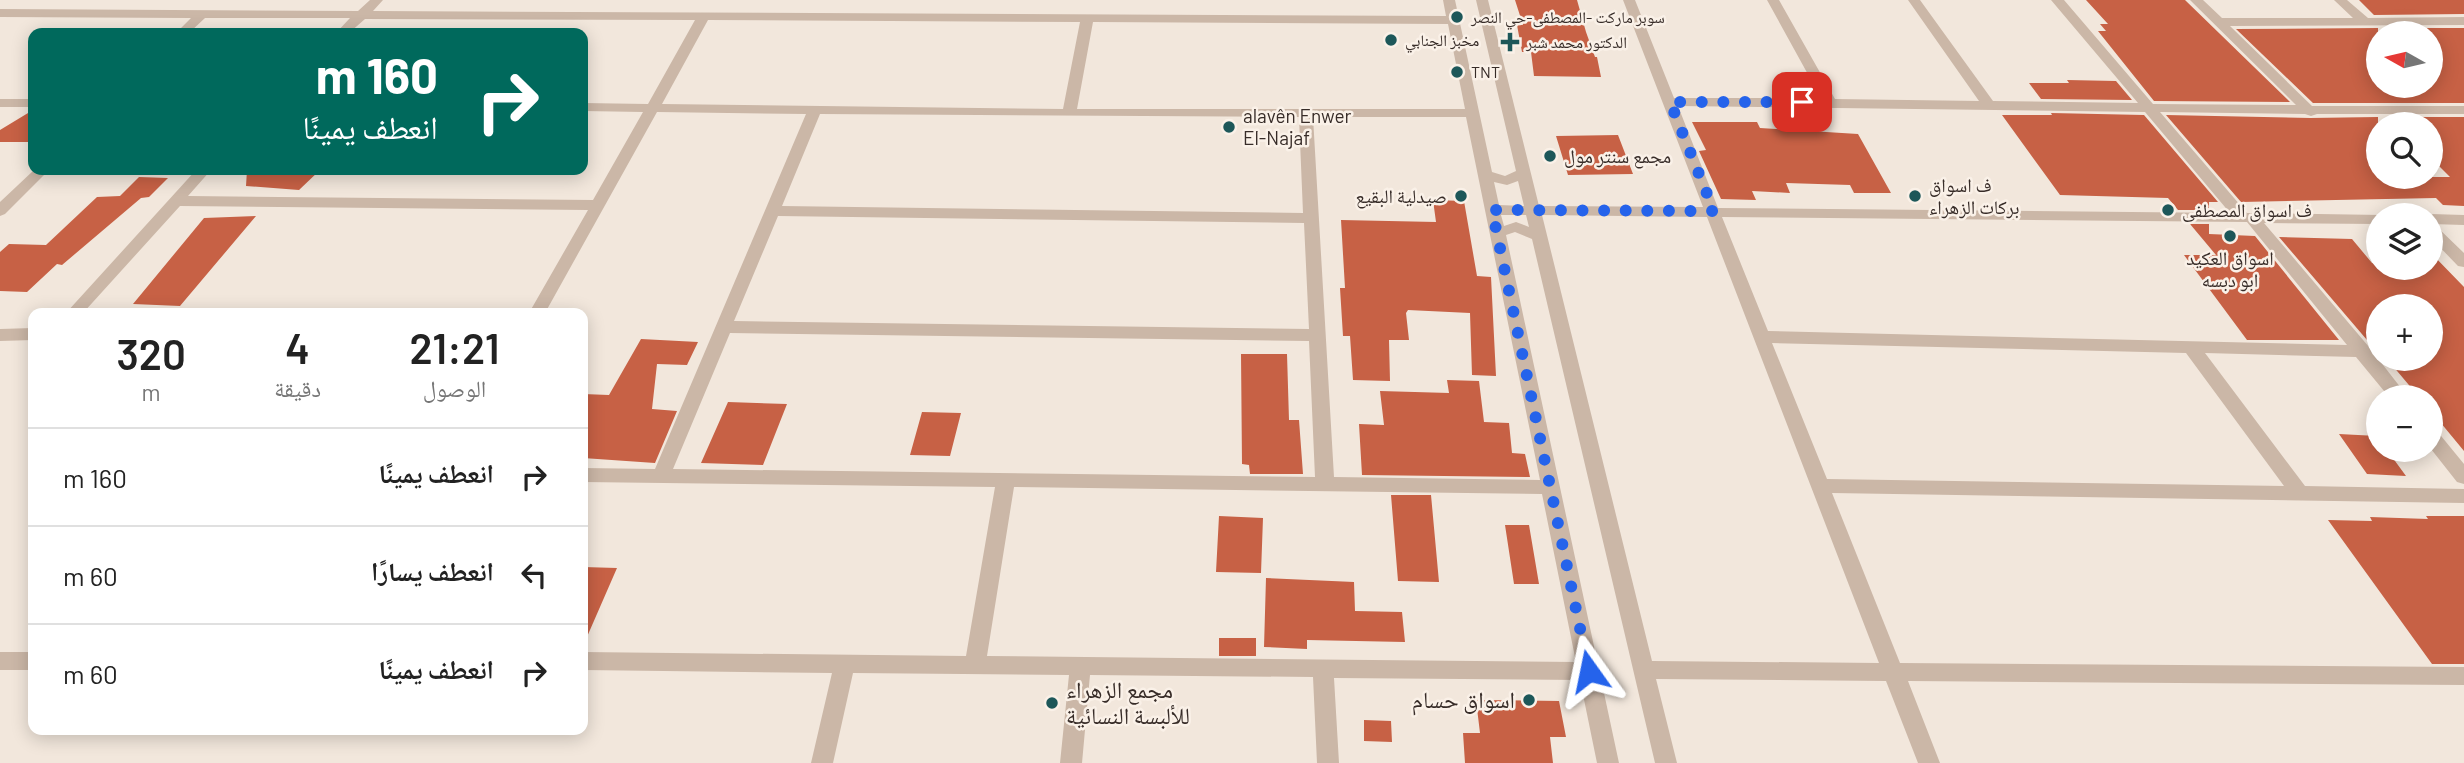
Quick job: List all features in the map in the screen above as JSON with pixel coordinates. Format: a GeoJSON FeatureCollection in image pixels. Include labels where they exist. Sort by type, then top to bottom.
{"type":"FeatureCollection","features":[{"type":"Feature","properties":{"kind":"street"},"geometry":{"type":"LineString","coordinates":[[348,28],[377,0]]}},
{"type":"Feature","properties":{"kind":"street"},"geometry":{"type":"LineString","coordinates":[[1450,0],[1608,763]]}},
{"type":"Feature","properties":{"kind":"street"},"geometry":{"type":"LineString","coordinates":[[1482,0],[1666,763]]}},
{"type":"Feature","properties":{"kind":"street"},"geometry":{"type":"LineString","coordinates":[[1629,0],[1929,763]]}},
{"type":"Feature","properties":{"kind":"street"},"geometry":{"type":"LineString","coordinates":[[1773,0],[1829,102]]}},
{"type":"Feature","properties":{"kind":"street"},"geometry":{"type":"LineString","coordinates":[[1914,0],[1990,107]]}},
{"type":"Feature","properties":{"kind":"street"},"geometry":{"type":"LineString","coordinates":[[2057,0],[2389,385]]}},
{"type":"Feature","properties":{"kind":"street"},"geometry":{"type":"LineString","coordinates":[[2196,0],[2311,111]]}},
{"type":"Feature","properties":{"kind":"street"},"geometry":{"type":"LineString","coordinates":[[2340,0],[2364,21]]}},
{"type":"Feature","properties":{"kind":"street"},"geometry":{"type":"LineString","coordinates":[[0,13],[1454,20]]}},
{"type":"Feature","properties":{"kind":"street"},"geometry":{"type":"LineString","coordinates":[[187,28],[202,14]]}},
{"type":"Feature","properties":{"kind":"street"},"geometry":{"type":"LineString","coordinates":[[540,308],[704,16]]}},
{"type":"Feature","properties":{"kind":"street"},"geometry":{"type":"LineString","coordinates":[[1069,113],[1087,18]]}},
{"type":"Feature","properties":{"kind":"street"},"geometry":{"type":"LineString","coordinates":[[2218,22],[2464,21]]}},
{"type":"Feature","properties":{"kind":"street"},"geometry":{"type":"LineString","coordinates":[[1670,102],[1829,102],[2311,111],[2464,110]]}},
{"type":"Feature","properties":{"kind":"street"},"geometry":{"type":"LineString","coordinates":[[0,103],[28,103]]}},
{"type":"Feature","properties":{"kind":"street"},"geometry":{"type":"LineString","coordinates":[[588,107],[1069,113],[1472,113]]}},
{"type":"Feature","properties":{"kind":"street"},"geometry":{"type":"LineString","coordinates":[[661,476],[815,109]]}},
{"type":"Feature","properties":{"kind":"street"},"geometry":{"type":"LineString","coordinates":[[1306,114],[1325,484]]}},
{"type":"Feature","properties":{"kind":"street"},"geometry":{"type":"LineString","coordinates":[[1485,175],[1507,181],[1516,179],[1523,173]]}},
{"type":"Feature","properties":{"kind":"street"},"geometry":{"type":"LineString","coordinates":[[3,205],[36,175]]}},
{"type":"Feature","properties":{"kind":"street"},"geometry":{"type":"LineString","coordinates":[[78,308],[199,175]]}},
{"type":"Feature","properties":{"kind":"street"},"geometry":{"type":"LineString","coordinates":[[174,201],[598,205]]}},
{"type":"Feature","properties":{"kind":"street"},"geometry":{"type":"LineString","coordinates":[[1492,210],[2366,219]]}},
{"type":"Feature","properties":{"kind":"street"},"geometry":{"type":"LineString","coordinates":[[772,211],[1310,218]]}},
{"type":"Feature","properties":{"kind":"street"},"geometry":{"type":"LineString","coordinates":[[2443,219],[2464,220]]}},
{"type":"Feature","properties":{"kind":"street"},"geometry":{"type":"LineString","coordinates":[[1497,233],[1516,227],[1538,236]]}},
{"type":"Feature","properties":{"kind":"street"},"geometry":{"type":"LineString","coordinates":[[2443,241],[2464,262]]}},
{"type":"Feature","properties":{"kind":"street"},"geometry":{"type":"LineString","coordinates":[[724,327],[1316,335]]}},
{"type":"Feature","properties":{"kind":"street"},"geometry":{"type":"LineString","coordinates":[[0,335],[28,334]]}},
{"type":"Feature","properties":{"kind":"street"},"geometry":{"type":"LineString","coordinates":[[1763,337],[2362,351]]}},
{"type":"Feature","properties":{"kind":"street"},"geometry":{"type":"LineString","coordinates":[[2191,347],[2300,494]]}},
{"type":"Feature","properties":{"kind":"street"},"geometry":{"type":"LineString","coordinates":[[2443,451],[2464,477]]}},
{"type":"Feature","properties":{"kind":"street"},"geometry":{"type":"LineString","coordinates":[[588,475],[1550,487]]}},
{"type":"Feature","properties":{"kind":"street"},"geometry":{"type":"LineString","coordinates":[[975,665],[1006,480]]}},
{"type":"Feature","properties":{"kind":"street"},"geometry":{"type":"LineString","coordinates":[[1821,486],[2464,496]]}},
{"type":"Feature","properties":{"kind":"street"},"geometry":{"type":"LineString","coordinates":[[0,661],[28,661]]}},
{"type":"Feature","properties":{"kind":"street"},"geometry":{"type":"LineString","coordinates":[[588,661],[1589,671]]}},
{"type":"Feature","properties":{"kind":"street"},"geometry":{"type":"LineString","coordinates":[[822,763],[845,663]]}},
{"type":"Feature","properties":{"kind":"street"},"geometry":{"type":"LineString","coordinates":[[1071,763],[1080,666]]}},
{"type":"Feature","properties":{"kind":"street"},"geometry":{"type":"LineString","coordinates":[[1323,668],[1328,763]]}},
{"type":"Feature","properties":{"kind":"street"},"geometry":{"type":"LineString","coordinates":[[1644,670],[2464,676]]}},
{"type":"Feature","properties":{"kind":"building"},"geometry":{"type":"Polygon","coordinates":[[[1515,0],[1577,0],[1586,32],[1597,57],[1601,77],[1534,76],[1531,52],[1522,52],[1517,25],[1523,25],[1515,0]]]}},
{"type":"Feature","properties":{"kind":"building"},"geometry":{"type":"Polygon","coordinates":[[[2086,0],[2185,0],[2290,102],[2154,101],[2098,31],[2106,31],[2100,24],[2108,24],[2086,0]]]}},
{"type":"Feature","properties":{"kind":"building"},"geometry":{"type":"Polygon","coordinates":[[[2359,0],[2464,0],[2464,14],[2374,15],[2359,0]]]}},
{"type":"Feature","properties":{"kind":"building"},"geometry":{"type":"Polygon","coordinates":[[[2366,28],[2366,98],[2443,98],[2443,28],[2464,28],[2464,103],[2313,103],[2236,29],[2366,28]]]}},
{"type":"Feature","properties":{"kind":"building"},"geometry":{"type":"Polygon","coordinates":[[[2067,80],[2116,81],[2132,100],[2041,99],[2029,83],[2069,83],[2067,80]]]}},
{"type":"Feature","properties":{"kind":"building"},"geometry":{"type":"Polygon","coordinates":[[[28,113],[28,142],[0,142],[0,130],[28,113]]]}},
{"type":"Feature","properties":{"kind":"building"},"geometry":{"type":"Polygon","coordinates":[[[2051,113],[2144,115],[2218,202],[2209,202],[2209,210],[2178,210],[2168,198],[2060,195],[2002,115],[2052,115],[2051,113]]]}},
{"type":"Feature","properties":{"kind":"building"},"geometry":{"type":"Polygon","coordinates":[[[2166,115],[2366,117],[2366,189],[2443,189],[2443,177],[2450,177],[2443,170],[2443,117],[2464,117],[2464,206],[2443,205],[2436,198],[2241,202],[2166,115]]]}},
{"type":"Feature","properties":{"kind":"building"},"geometry":{"type":"Polygon","coordinates":[[[1692,122],[1757,122],[1760,128],[1858,134],[1891,193],[1854,193],[1850,185],[1786,183],[1790,193],[1752,191],[1756,200],[1721,199],[1699,151],[1706,150],[1692,122]]]}},
{"type":"Feature","properties":{"kind":"building"},"geometry":{"type":"Polygon","coordinates":[[[1618,135],[1633,174],[1568,175],[1556,136],[1618,135]]]}},
{"type":"Feature","properties":{"kind":"building"},"geometry":{"type":"Polygon","coordinates":[[[247,175],[315,175],[299,190],[246,186],[247,175]]]}},
{"type":"Feature","properties":{"kind":"building"},"geometry":{"type":"Polygon","coordinates":[[[139,177],[168,178],[149,197],[141,198],[62,265],[57,264],[27,292],[0,291],[0,252],[9,244],[46,245],[97,197],[120,196],[139,177]]]}},
{"type":"Feature","properties":{"kind":"building"},"geometry":{"type":"Polygon","coordinates":[[[1433,200],[1464,201],[1477,276],[1491,277],[1496,376],[1472,375],[1470,313],[1408,310],[1409,340],[1389,340],[1390,381],[1353,380],[1350,336],[1343,336],[1340,288],[1345,288],[1341,220],[1436,222],[1433,200]]]}},
{"type":"Feature","properties":{"kind":"building"},"geometry":{"type":"Polygon","coordinates":[[[256,216],[180,306],[133,304],[204,218],[256,216]]]}},
{"type":"Feature","properties":{"kind":"building"},"geometry":{"type":"Polygon","coordinates":[[[2190,224],[2209,224],[2209,234],[2255,236],[2339,340],[2247,340],[2184,255],[2216,255],[2190,224]]]}},
{"type":"Feature","properties":{"kind":"building"},"geometry":{"type":"Polygon","coordinates":[[[2279,237],[2352,239],[2366,256],[2366,280],[2443,280],[2443,265],[2464,287],[2464,451],[2443,426],[2443,385],[2409,385],[2397,371],[2443,371],[2443,294],[2366,294],[2366,339],[2279,237]]]}},
{"type":"Feature","properties":{"kind":"building"},"geometry":{"type":"Polygon","coordinates":[[[641,339],[698,342],[687,365],[657,364],[652,409],[677,411],[655,463],[588,458],[588,394],[609,395],[641,339]]]}},
{"type":"Feature","properties":{"kind":"building"},"geometry":{"type":"Polygon","coordinates":[[[1241,354],[1287,354],[1289,420],[1299,420],[1303,474],[1250,474],[1249,465],[1242,464],[1241,354]]]}},
{"type":"Feature","properties":{"kind":"building"},"geometry":{"type":"Polygon","coordinates":[[[1447,380],[1479,381],[1484,422],[1509,423],[1512,453],[1525,454],[1530,477],[1362,475],[1359,424],[1384,425],[1380,391],[1449,393],[1447,380]]]}},
{"type":"Feature","properties":{"kind":"building"},"geometry":{"type":"Polygon","coordinates":[[[728,402],[787,404],[763,465],[701,463],[728,402]]]}},
{"type":"Feature","properties":{"kind":"building"},"geometry":{"type":"Polygon","coordinates":[[[922,412],[961,413],[950,456],[910,455],[922,412]]]}},
{"type":"Feature","properties":{"kind":"building"},"geometry":{"type":"Polygon","coordinates":[[[2339,434],[2366,435],[2366,462],[2396,462],[2406,476],[2367,474],[2339,434]]]}},
{"type":"Feature","properties":{"kind":"building"},"geometry":{"type":"Polygon","coordinates":[[[1391,495],[1431,495],[1439,582],[1398,581],[1391,495]]]}},
{"type":"Feature","properties":{"kind":"building"},"geometry":{"type":"Polygon","coordinates":[[[1219,516],[1263,518],[1261,573],[1216,572],[1219,516]]]}},
{"type":"Feature","properties":{"kind":"building"},"geometry":{"type":"Polygon","coordinates":[[[2426,516],[2464,516],[2464,664],[2432,664],[2328,520],[2372,521],[2370,517],[2428,519],[2426,516]]]}},
{"type":"Feature","properties":{"kind":"building"},"geometry":{"type":"Polygon","coordinates":[[[1505,525],[1529,525],[1539,584],[1514,584],[1505,525]]]}},
{"type":"Feature","properties":{"kind":"building"},"geometry":{"type":"Polygon","coordinates":[[[588,567],[617,568],[588,635],[588,567]]]}},
{"type":"Feature","properties":{"kind":"building"},"geometry":{"type":"Polygon","coordinates":[[[1266,578],[1354,582],[1355,611],[1402,612],[1405,642],[1307,640],[1307,649],[1264,647],[1266,578]]]}},
{"type":"Feature","properties":{"kind":"building"},"geometry":{"type":"Polygon","coordinates":[[[1219,638],[1256,638],[1256,656],[1219,656],[1219,638]]]}},
{"type":"Feature","properties":{"kind":"building"},"geometry":{"type":"Polygon","coordinates":[[[1476,700],[1559,701],[1566,737],[1550,737],[1553,763],[1465,763],[1463,733],[1480,733],[1476,700]]]}},
{"type":"Feature","properties":{"kind":"building"},"geometry":{"type":"Polygon","coordinates":[[[1364,720],[1391,721],[1392,742],[1364,741],[1364,720]]]}},
{"type":"Feature","properties":{"kind":"place","name":"سوبر ماركت -المصطفى-حي النصر"},"geometry":{"type":"Point","coordinates":[1457,17]}},
{"type":"Feature","properties":{"kind":"place","name":"مخبز الجنابي"},"geometry":{"type":"Point","coordinates":[1391,40]}},
{"type":"Feature","properties":{"kind":"place","name":"الدكتور محمد شبر"},"geometry":{"type":"Point","coordinates":[1510,42]}},
{"type":"Feature","properties":{"kind":"place","name":"TNT"},"geometry":{"type":"Point","coordinates":[1457,72]}},
{"type":"Feature","properties":{"kind":"place","name":"alavên Enwer El-Najaf"},"geometry":{"type":"Point","coordinates":[1229,127]}},
{"type":"Feature","properties":{"kind":"place","name":"مجمع سنتر مول"},"geometry":{"type":"Point","coordinates":[1550,156]}},
{"type":"Feature","properties":{"kind":"place","name":"صيدلية البقيع"},"geometry":{"type":"Point","coordinates":[1461,196]}},
{"type":"Feature","properties":{"kind":"place","name":"ف اسواق بركات الزهراء"},"geometry":{"type":"Point","coordinates":[1915,196]}},
{"type":"Feature","properties":{"kind":"place","name":"ف اسواق المصطفى"},"geometry":{"type":"Point","coordinates":[2168,210]}},
{"type":"Feature","properties":{"kind":"place","name":"اسواق العكيد ابو دبسه"},"geometry":{"type":"Point","coordinates":[2230,236]}},
{"type":"Feature","properties":{"kind":"place","name":"اسواق حسام"},"geometry":{"type":"Point","coordinates":[1529,700]}},
{"type":"Feature","properties":{"kind":"place","name":"مجمع الزهراء للألبسة النسائية"},"geometry":{"type":"Point","coordinates":[1052,703]}},
{"type":"Feature","properties":{"kind":"route"},"geometry":{"type":"LineString","coordinates":[[1589,671],[1492,210],[1714,211],[1670,102],[1802,102]]}}]}
